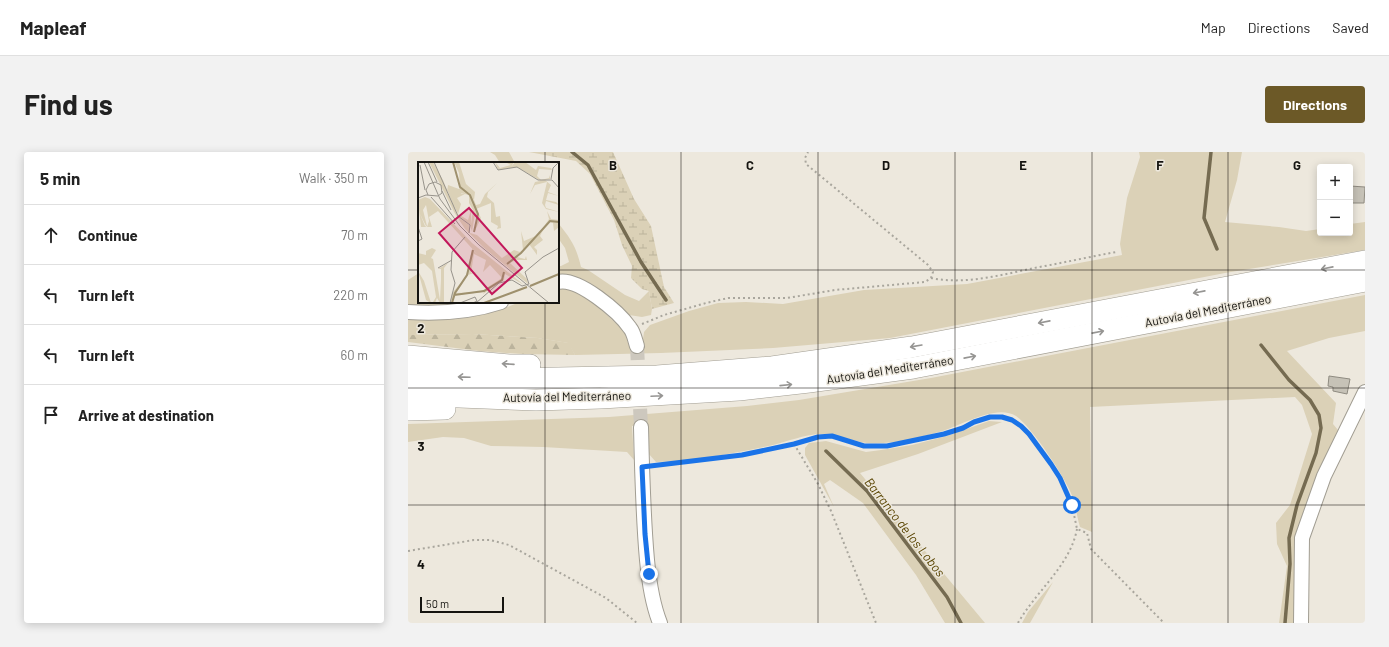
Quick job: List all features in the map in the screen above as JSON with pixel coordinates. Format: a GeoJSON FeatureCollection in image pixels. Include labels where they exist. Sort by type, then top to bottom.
{"type":"FeatureCollection","features":[{"type":"Feature","properties":{"kind":"highway","name":"Autovía del Mediterráneo"},"geometry":{"type":"LineString","coordinates":[[408,375],[506,379],[657,376],[772,367],[912,347],[1365,261]]}},
{"type":"Feature","properties":{"kind":"highway","name":"Autovía del Mediterráneo"},"geometry":{"type":"LineString","coordinates":[[408,395],[536,400],[666,395],[739,390],[809,382],[912,368],[1365,281]]}},
{"type":"Feature","properties":{"kind":"highway"},"geometry":{"type":"LineString","coordinates":[[408,356],[509,365],[629,367],[657,376]]}},
{"type":"Feature","properties":{"kind":"highway"},"geometry":{"type":"LineString","coordinates":[[408,410],[488,408],[536,400]]}},
{"type":"Feature","properties":{"kind":"street"},"geometry":{"type":"LineString","coordinates":[[559,282],[563,280],[571,282],[594,294],[615,312],[631,329],[637,346]]}},
{"type":"Feature","properties":{"kind":"street"},"geometry":{"type":"LineString","coordinates":[[408,312],[439,314],[498,303]]}},
{"type":"Feature","properties":{"kind":"street"},"geometry":{"type":"LineString","coordinates":[[1301,623],[1302,538],[1324,476],[1365,392]]}},
{"type":"Feature","properties":{"kind":"street"},"geometry":{"type":"LineString","coordinates":[[641,427],[645,534],[649,574],[656,613],[660,623]]}},
{"type":"Feature","properties":{"kind":"path"},"geometry":{"type":"LineString","coordinates":[[631,329],[664,315],[728,298],[787,298],[835,290],[926,282],[931,278],[933,272],[928,265],[806,164],[808,152]]}},
{"type":"Feature","properties":{"kind":"path"},"geometry":{"type":"LineString","coordinates":[[931,278],[964,281],[1003,275],[1116,252]]}},
{"type":"Feature","properties":{"kind":"path"},"geometry":{"type":"LineString","coordinates":[[642,467],[742,455],[794,444],[818,437],[832,436],[864,446],[887,446],[944,434],[990,417],[1002,417],[1012,420],[1021,426],[1051,464],[1060,478],[1072,505],[1077,529],[1072,548],[1018,623]]}},
{"type":"Feature","properties":{"kind":"path"},"geometry":{"type":"LineString","coordinates":[[794,444],[818,484],[831,511],[876,623]]}},
{"type":"Feature","properties":{"kind":"path"},"geometry":{"type":"LineString","coordinates":[[1077,529],[1087,533],[1091,549],[1164,623]]}},
{"type":"Feature","properties":{"kind":"path"},"geometry":{"type":"LineString","coordinates":[[408,551],[474,540],[490,540],[509,545],[606,598],[637,623]]}},
{"type":"Feature","properties":{"kind":"green space"},"geometry":{"type":"Polygon","coordinates":[[[490,152],[509,152],[514,162],[499,162],[495,155],[490,152]]]}},
{"type":"Feature","properties":{"kind":"green space"},"geometry":{"type":"Polygon","coordinates":[[[529,152],[613,152],[634,199],[651,226],[664,287],[674,303],[652,309],[649,291],[642,289],[631,278],[632,266],[622,245],[614,220],[590,174],[576,161],[529,152]]]}},
{"type":"Feature","properties":{"kind":"green space"},"geometry":{"type":"Polygon","coordinates":[[[1139,152],[1242,152],[1237,180],[1225,222],[1306,231],[1317,229],[1317,236],[1353,236],[1353,224],[1365,222],[1365,250],[1225,273],[890,338],[773,348],[575,355],[568,343],[538,338],[473,334],[408,335],[408,319],[433,320],[467,318],[497,311],[517,303],[559,303],[559,287],[572,286],[589,298],[624,331],[629,346],[642,346],[644,332],[650,325],[689,311],[718,303],[746,302],[783,304],[864,290],[967,284],[1122,255],[1120,244],[1127,198],[1140,157],[1139,152]]]}},
{"type":"Feature","properties":{"kind":"green space"},"geometry":{"type":"Polygon","coordinates":[[[559,224],[572,243],[581,267],[588,270],[625,295],[639,301],[649,291],[652,309],[651,315],[642,317],[629,315],[559,277],[559,266],[569,262],[565,248],[559,239],[559,224]]]}},
{"type":"Feature","properties":{"kind":"green space"},"geometry":{"type":"Polygon","coordinates":[[[418,274],[418,303],[472,303],[445,307],[408,306],[408,280],[418,274]]]}},
{"type":"Feature","properties":{"kind":"green space"},"geometry":{"type":"Polygon","coordinates":[[[1365,295],[1365,331],[1329,338],[1287,351],[1336,403],[1333,424],[1338,430],[1310,494],[1296,537],[1294,623],[1279,623],[1287,566],[1277,544],[1276,523],[1290,505],[1312,434],[1302,405],[1295,397],[1090,407],[1092,532],[1080,527],[1074,501],[1064,479],[1048,454],[1023,422],[1016,416],[1008,413],[998,412],[988,414],[939,432],[894,442],[867,443],[832,435],[820,434],[730,454],[656,462],[648,453],[646,424],[632,426],[634,460],[627,452],[543,447],[491,446],[464,438],[443,437],[408,442],[408,424],[609,417],[747,406],[799,400],[931,378],[1365,295]]]}},
{"type":"Feature","properties":{"kind":"green space"},"geometry":{"type":"Polygon","coordinates":[[[473,334],[538,338],[569,343],[575,355],[522,354],[479,351],[408,342],[408,335],[473,334]]]}},
{"type":"Feature","properties":{"kind":"green space"},"geometry":{"type":"Polygon","coordinates":[[[989,421],[1002,422],[918,454],[860,473],[985,623],[945,623],[916,575],[863,503],[830,480],[824,484],[834,507],[805,455],[805,448],[809,443],[826,441],[866,452],[881,450],[912,445],[947,436],[989,421]]]}},
{"type":"Feature","properties":{"kind":"green space"},"geometry":{"type":"Polygon","coordinates":[[[1053,582],[1030,623],[1022,623],[1028,612],[1053,582]]]}},
{"type":"Feature","properties":{"kind":"building"},"geometry":{"type":"Polygon","coordinates":[[[1353,186],[1365,187],[1364,203],[1353,203],[1353,186]]]}},
{"type":"Feature","properties":{"kind":"building"},"geometry":{"type":"Polygon","coordinates":[[[1329,376],[1350,379],[1347,394],[1333,391],[1333,387],[1328,386],[1329,376]]]}},
{"type":"Feature","properties":{"kind":"waterway","name":"Barranco de los Lobos"},"geometry":{"type":"LineString","coordinates":[[572,152],[588,165],[641,262],[666,300]]}},
{"type":"Feature","properties":{"kind":"waterway"},"geometry":{"type":"LineString","coordinates":[[1211,152],[1204,218],[1217,249]]}},
{"type":"Feature","properties":{"kind":"waterway"},"geometry":{"type":"LineString","coordinates":[[1261,345],[1289,380],[1310,400],[1319,415],[1321,428],[1316,453],[1297,505],[1289,538],[1290,564],[1285,623]]}},
{"type":"Feature","properties":{"kind":"waterway","name":"Barranco de los Lobos"},"geometry":{"type":"LineString","coordinates":[[826,451],[867,491],[947,597],[961,623]]}},
{"type":"Feature","properties":{"kind":"tunnel"},"geometry":{"type":"LineString","coordinates":[[637,346],[641,427]]}},
{"type":"Feature","properties":{"kind":"route"},"geometry":{"type":"LineString","coordinates":[[649,574],[645,534],[642,467],[742,455],[794,444],[818,437],[832,436],[864,446],[887,446],[944,434],[990,417],[1002,417],[1012,420],[1029,434],[1060,478],[1072,505]]}}]}
